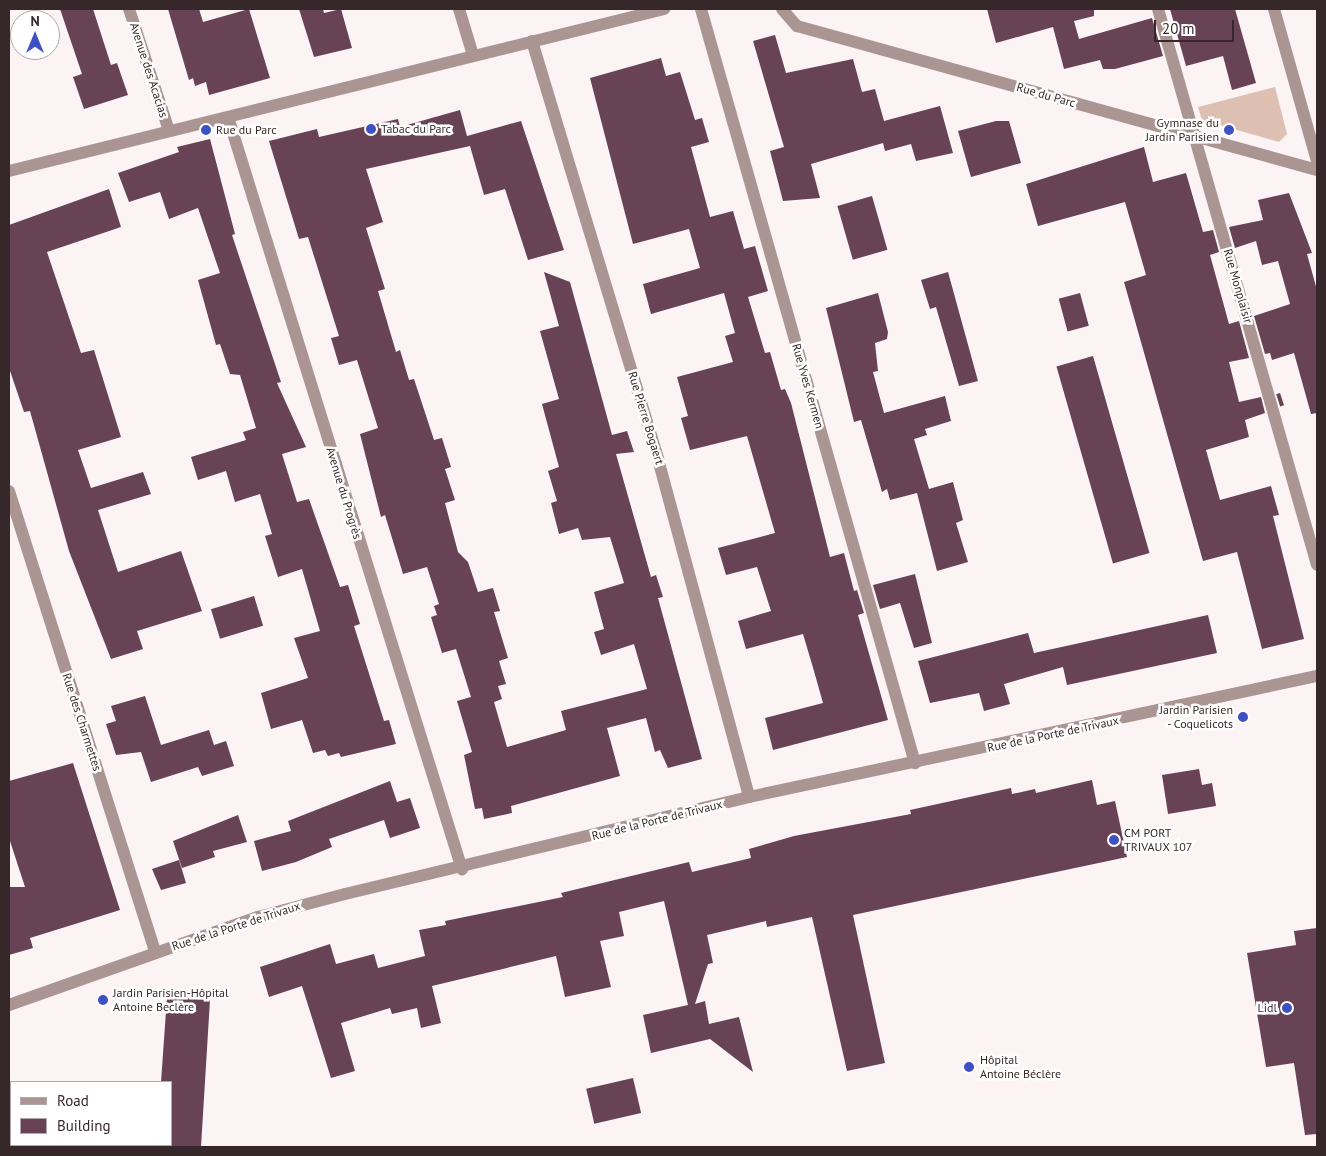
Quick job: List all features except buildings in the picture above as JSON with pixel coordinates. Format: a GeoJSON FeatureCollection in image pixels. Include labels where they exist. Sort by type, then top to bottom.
{"type":"FeatureCollection","features":[{"type":"Feature","properties":{"kind":"street","name":"Avenue des Acacias"},"geometry":{"type":"LineString","coordinates":[[129,9],[169,131]]}},
{"type":"Feature","properties":{"kind":"street"},"geometry":{"type":"LineString","coordinates":[[459,9],[473,55]]}},
{"type":"Feature","properties":{"kind":"street"},"geometry":{"type":"LineString","coordinates":[[9,171],[664,9]]}},
{"type":"Feature","properties":{"kind":"street","name":"Rue Yves Kermen"},"geometry":{"type":"LineString","coordinates":[[701,9],[915,764]]}},
{"type":"Feature","properties":{"kind":"street","name":"Rue du Parc"},"geometry":{"type":"LineString","coordinates":[[782,9],[797,26],[1317,170]]}},
{"type":"Feature","properties":{"kind":"street","name":"Rue Monplaisir"},"geometry":{"type":"LineString","coordinates":[[1158,9],[1317,564]]}},
{"type":"Feature","properties":{"kind":"street"},"geometry":{"type":"LineString","coordinates":[[1274,9],[1317,161]]}},
{"type":"Feature","properties":{"kind":"street","name":"Rue Pierre Bogaert"},"geometry":{"type":"LineString","coordinates":[[532,41],[658,459],[749,798]]}},
{"type":"Feature","properties":{"kind":"street","name":"Avenue du Progrès"},"geometry":{"type":"LineString","coordinates":[[228,117],[462,869]]}},
{"type":"Feature","properties":{"kind":"street","name":"Rue des Charmettes"},"geometry":{"type":"LineString","coordinates":[[9,491],[155,952]]}},
{"type":"Feature","properties":{"kind":"street","name":"Rue de la Porte de Trivaux"},"geometry":{"type":"LineString","coordinates":[[9,1005],[258,917],[749,798],[915,764],[1317,676]]}},
{"type":"Feature","properties":{"kind":"shaded area"},"geometry":{"type":"Polygon","coordinates":[[[1275,87],[1287,134],[1279,142],[1202,120],[1198,107],[1275,87]]]}},
{"type":"Feature","properties":{"kind":"place","name":"Tabac du Parc"},"geometry":{"type":"Point","coordinates":[371,129]}},
{"type":"Feature","properties":{"kind":"place","name":"Rue du Parc"},"geometry":{"type":"Point","coordinates":[206,130]}},
{"type":"Feature","properties":{"kind":"place","name":"Gymnase du Jardin Parisien"},"geometry":{"type":"Point","coordinates":[1229,130]}},
{"type":"Feature","properties":{"kind":"place","name":"Jardin Parisien - Coquelicots"},"geometry":{"type":"Point","coordinates":[1243,717]}},
{"type":"Feature","properties":{"kind":"place","name":"CM PORT TRIVAUX 107"},"geometry":{"type":"Point","coordinates":[1114,840]}},
{"type":"Feature","properties":{"kind":"place","name":"Jardin Parisien-Hôpital Antoine Beclère"},"geometry":{"type":"Point","coordinates":[103,1000]}},
{"type":"Feature","properties":{"kind":"place","name":"Lidl"},"geometry":{"type":"Point","coordinates":[1287,1008]}},
{"type":"Feature","properties":{"kind":"place","name":"Hôpital Antoine Béclère"},"geometry":{"type":"Point","coordinates":[969,1067]}}]}
